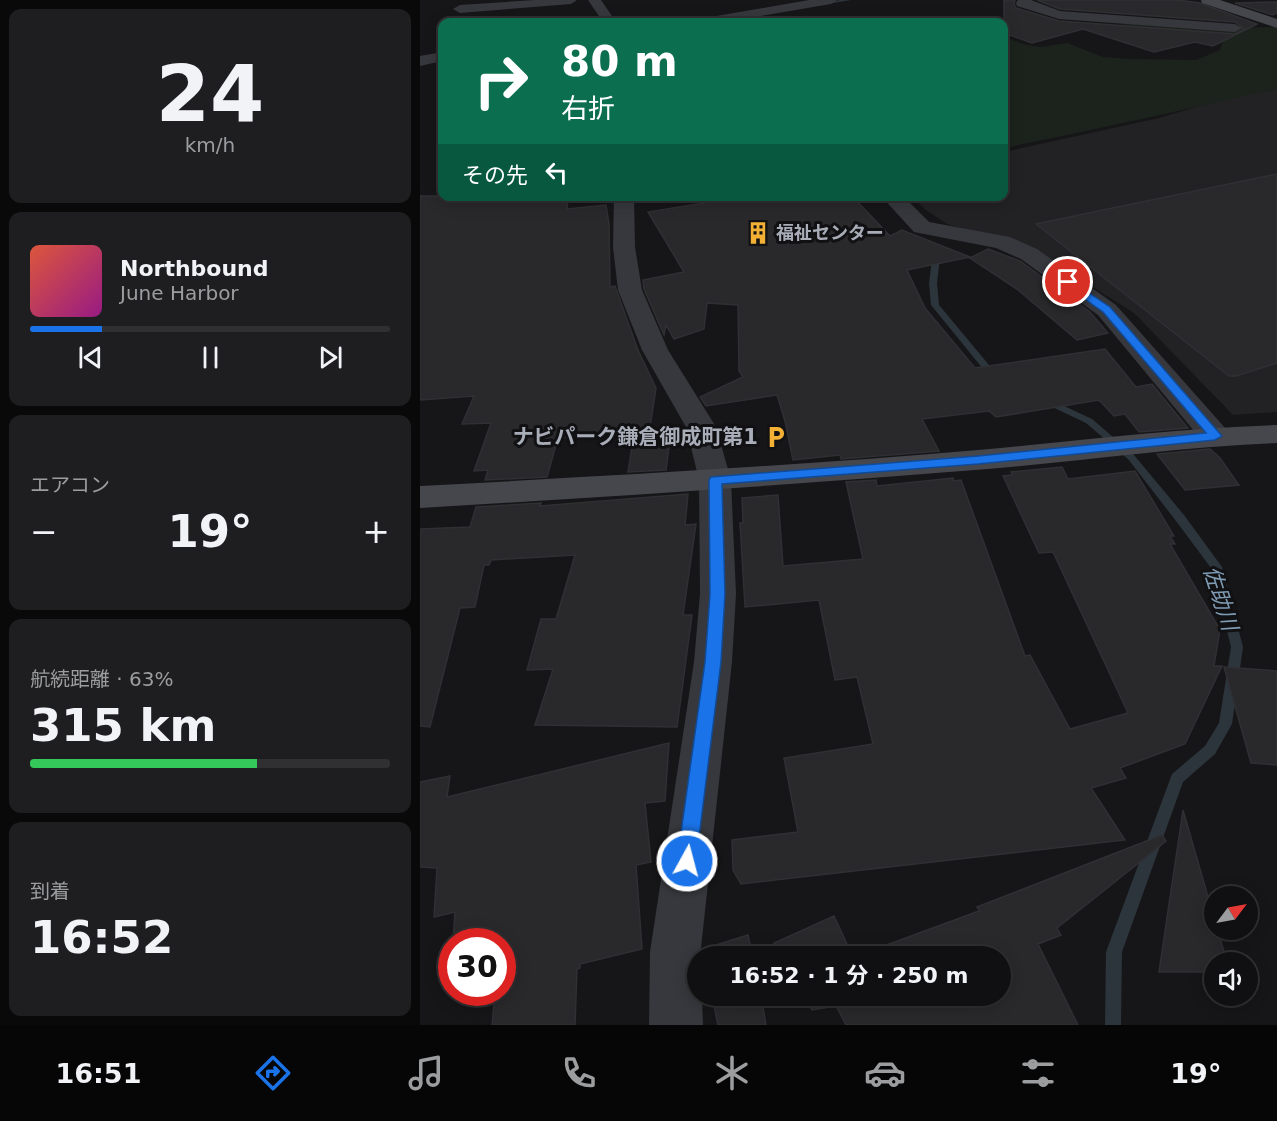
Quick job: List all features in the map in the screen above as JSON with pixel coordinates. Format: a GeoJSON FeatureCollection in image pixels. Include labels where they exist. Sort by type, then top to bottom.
{"type":"FeatureCollection","features":[{"type":"Feature","properties":{"kind":"street"},"geometry":{"type":"LineString","coordinates":[[460,9],[571,0]]}},
{"type":"Feature","properties":{"kind":"street"},"geometry":{"type":"LineString","coordinates":[[594,0],[607,18]]}},
{"type":"Feature","properties":{"kind":"street"},"geometry":{"type":"LineString","coordinates":[[752,0],[762,12]]}},
{"type":"Feature","properties":{"kind":"street"},"geometry":{"type":"LineString","coordinates":[[728,18],[831,0]]}},
{"type":"Feature","properties":{"kind":"street"},"geometry":{"type":"LineString","coordinates":[[1025,0],[1022,3],[1059,15],[1235,28]]}},
{"type":"Feature","properties":{"kind":"street"},"geometry":{"type":"LineString","coordinates":[[1207,0],[1277,24]]}},
{"type":"Feature","properties":{"kind":"street"},"geometry":{"type":"LineString","coordinates":[[420,61],[438,58]]}},
{"type":"Feature","properties":{"kind":"street"},"geometry":{"type":"LineString","coordinates":[[624,201],[624,247],[630,290],[655,350],[701,427],[715,480],[718,594],[713,662],[675,952],[676,1025]]}},
{"type":"Feature","properties":{"kind":"street"},"geometry":{"type":"LineString","coordinates":[[896,201],[922,227],[1002,242],[1029,254],[1107,310],[1215,436]]}},
{"type":"Feature","properties":{"kind":"street"},"geometry":{"type":"LineString","coordinates":[[420,497],[715,480],[1091,449],[1215,436],[1277,434]]}},
{"type":"Feature","properties":{"kind":"shaded area"},"geometry":{"type":"Polygon","coordinates":[[[1130,20],[1223,28],[1277,27],[1277,89],[1008,147],[1008,38],[1026,45],[1042,47],[1067,43],[1103,57],[1196,60],[1220,50],[1223,41],[1175,31],[1122,25],[1130,20]]]}},
{"type":"Feature","properties":{"kind":"shaded area"},"geometry":{"type":"Polygon","coordinates":[[[1277,89],[1277,412],[1233,415],[1134,313],[1037,252],[947,224],[916,201],[1008,201],[1008,151],[1159,118],[1219,100],[1277,89]]]}},
{"type":"Feature","properties":{"kind":"building"},"geometry":{"type":"Polygon","coordinates":[[[1004,0],[1015,0],[1016,8],[1059,21],[1235,34],[1244,29],[1235,22],[1060,9],[1037,0],[1178,0],[1200,3],[1257,24],[1213,46],[1195,42],[1154,52],[1083,29],[1032,43],[1008,34],[1008,18],[1004,18],[1004,0]]]}},
{"type":"Feature","properties":{"kind":"building"},"geometry":{"type":"Polygon","coordinates":[[[1277,2],[1277,13],[1273,15],[1235,3],[1277,2]]]}},
{"type":"Feature","properties":{"kind":"building"},"geometry":{"type":"Polygon","coordinates":[[[1277,174],[1277,363],[1236,376],[1229,376],[1036,224],[1277,174]]]}},
{"type":"Feature","properties":{"kind":"building"},"geometry":{"type":"Polygon","coordinates":[[[420,196],[438,196],[438,201],[568,201],[567,209],[606,205],[609,224],[610,287],[615,286],[638,350],[656,388],[649,434],[558,438],[547,477],[485,480],[488,470],[474,471],[491,423],[462,424],[474,396],[420,400],[420,196]]]}},
{"type":"Feature","properties":{"kind":"building"},"geometry":{"type":"Polygon","coordinates":[[[717,201],[857,201],[890,236],[902,230],[970,257],[907,270],[925,308],[975,368],[1105,349],[1136,387],[1152,384],[1188,428],[1139,432],[1125,414],[1114,416],[1099,400],[996,417],[989,411],[922,419],[939,451],[841,459],[840,455],[793,460],[777,395],[706,406],[700,397],[743,377],[739,371],[738,305],[707,303],[704,329],[674,339],[666,325],[664,335],[644,289],[643,280],[684,272],[648,212],[717,201]]]}},
{"type":"Feature","properties":{"kind":"building"},"geometry":{"type":"Polygon","coordinates":[[[988,249],[1020,261],[1090,312],[1108,333],[1077,340],[1018,290],[970,258],[988,249]]]}},
{"type":"Feature","properties":{"kind":"building"},"geometry":{"type":"Polygon","coordinates":[[[670,439],[666,470],[628,472],[633,440],[670,439]]]}},
{"type":"Feature","properties":{"kind":"building"},"geometry":{"type":"Polygon","coordinates":[[[1210,449],[1220,458],[1239,485],[1185,490],[1157,454],[1210,449]]]}},
{"type":"Feature","properties":{"kind":"building"},"geometry":{"type":"Polygon","coordinates":[[[1062,467],[1068,479],[1135,471],[1174,536],[1170,536],[1175,544],[1170,544],[1220,630],[1214,666],[1222,666],[1185,744],[1120,768],[1126,778],[1091,788],[1125,840],[741,884],[733,870],[732,840],[798,832],[784,758],[873,744],[857,677],[835,680],[819,600],[745,607],[740,523],[743,523],[742,498],[778,495],[783,566],[863,559],[846,482],[876,480],[877,486],[953,478],[954,481],[961,480],[1025,656],[1030,655],[1070,729],[1128,713],[1053,552],[1039,553],[1003,476],[1012,475],[1011,472],[1062,467]]]}},
{"type":"Feature","properties":{"kind":"building"},"geometry":{"type":"Polygon","coordinates":[[[688,494],[685,525],[696,524],[683,615],[692,615],[677,727],[535,725],[553,669],[527,670],[541,619],[556,619],[575,555],[491,560],[489,565],[484,565],[475,607],[460,608],[430,727],[420,726],[420,529],[470,527],[476,507],[541,503],[540,506],[688,494]]]}},
{"type":"Feature","properties":{"kind":"building"},"geometry":{"type":"Polygon","coordinates":[[[1224,667],[1277,671],[1277,765],[1251,763],[1224,667]]]}},
{"type":"Feature","properties":{"kind":"building"},"geometry":{"type":"Polygon","coordinates":[[[669,743],[665,801],[645,803],[651,862],[636,865],[642,949],[580,964],[580,968],[577,969],[575,1025],[492,1025],[494,1006],[516,1006],[516,928],[454,928],[455,912],[434,917],[437,868],[420,867],[420,782],[450,776],[447,797],[669,743]]]}},
{"type":"Feature","properties":{"kind":"building"},"geometry":{"type":"Polygon","coordinates":[[[1183,810],[1205,886],[1204,940],[1221,940],[1224,952],[1204,952],[1204,972],[1159,972],[1183,810]]]}},
{"type":"Feature","properties":{"kind":"building"},"geometry":{"type":"Polygon","coordinates":[[[1162,835],[1166,841],[1057,928],[1061,935],[1038,944],[1078,1025],[846,1025],[836,1006],[1011,1006],[1011,946],[884,946],[979,911],[977,907],[1162,835]]]}},
{"type":"Feature","properties":{"kind":"building"},"geometry":{"type":"Polygon","coordinates":[[[834,916],[848,946],[776,946],[774,943],[834,916]]]}},
{"type":"Feature","properties":{"kind":"building"},"geometry":{"type":"Polygon","coordinates":[[[748,935],[750,946],[713,946],[748,935]]]}},
{"type":"Feature","properties":{"kind":"building"},"geometry":{"type":"Polygon","coordinates":[[[714,1006],[763,1006],[766,1025],[718,1025],[714,1006]]]}},
{"type":"Feature","properties":{"kind":"building"},"geometry":{"type":"Polygon","coordinates":[[[810,1006],[836,1006],[812,1010],[810,1006]]]}},
{"type":"Feature","properties":{"kind":"waterway"},"geometry":{"type":"LineString","coordinates":[[821,4],[849,0]]}},
{"type":"Feature","properties":{"kind":"waterway","name":"佐助川"},"geometry":{"type":"LineString","coordinates":[[930,255],[936,258],[933,283],[935,305],[995,375]]}},
{"type":"Feature","properties":{"kind":"waterway","name":"佐助川"},"geometry":{"type":"LineString","coordinates":[[1047,401],[1089,421],[1131,457],[1180,518],[1216,567],[1237,647],[1225,724],[1210,750],[1177,778],[1114,952],[1113,1025]]}},
{"type":"Feature","properties":{"kind":"place","name":"福祉センター"},"geometry":{"type":"Point","coordinates":[758,233]}},
{"type":"Feature","properties":{"kind":"place","name":"ナビパーク鎌倉御成町第1"},"geometry":{"type":"Point","coordinates":[776,437]}},
{"type":"Feature","properties":{"kind":"route"},"geometry":{"type":"LineString","coordinates":[[687,861],[713,662],[718,594],[715,480],[978,460],[1215,436],[1107,310],[1068,282]]}}]}
